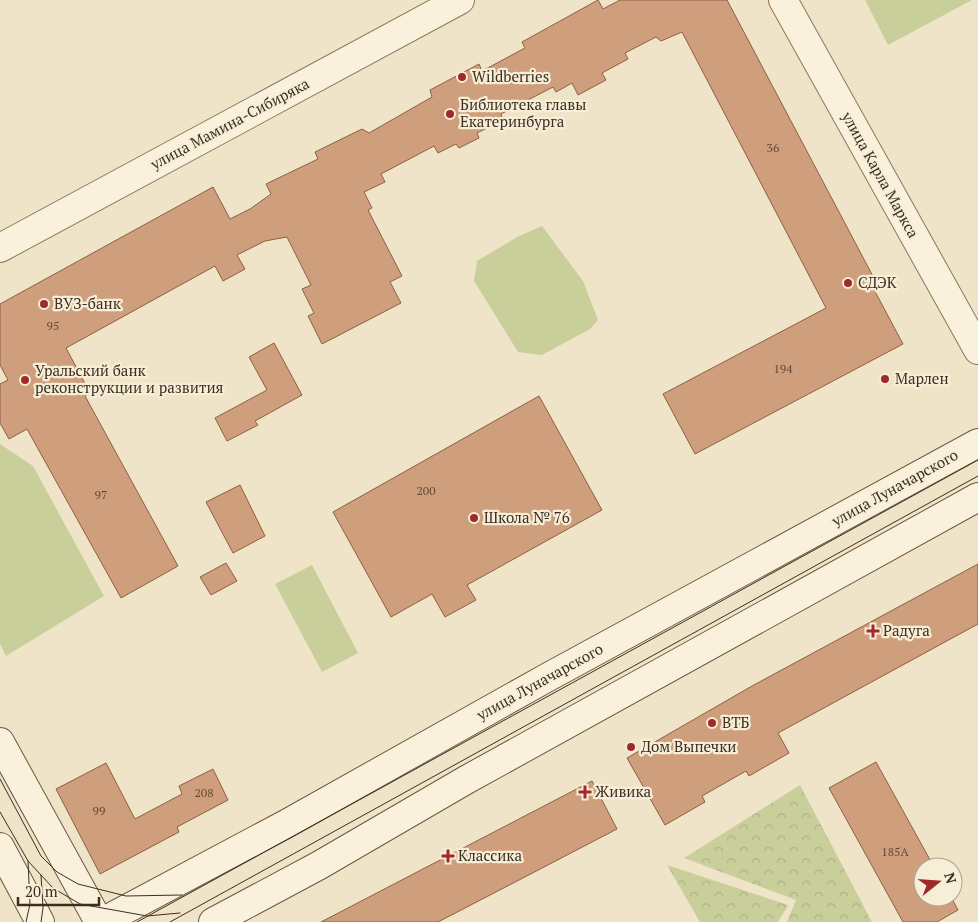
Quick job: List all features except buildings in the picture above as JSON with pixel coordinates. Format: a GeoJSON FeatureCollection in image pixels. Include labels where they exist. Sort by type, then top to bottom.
{"type":"FeatureCollection","features":[{"type":"Feature","properties":{"kind":"main road","name":"улица Мамина-Сибиряка"},"geometry":{"type":"LineString","coordinates":[[0,248],[460,0]]}},
{"type":"Feature","properties":{"kind":"main road","name":"улица Карла Маркса"},"geometry":{"type":"LineString","coordinates":[[783,0],[978,350]]}},
{"type":"Feature","properties":{"kind":"main road","name":"улица Луначарского"},"geometry":{"type":"LineString","coordinates":[[100,922],[286,824],[550,676],[978,443]]}},
{"type":"Feature","properties":{"kind":"main road"},"geometry":{"type":"LineString","coordinates":[[213,922],[318,866],[474,776],[978,497]]}},
{"type":"Feature","properties":{"kind":"main road"},"geometry":{"type":"LineString","coordinates":[[0,742],[100,922]]}},
{"type":"Feature","properties":{"kind":"main road"},"geometry":{"type":"LineString","coordinates":[[0,847],[40,922]]}},
{"type":"Feature","properties":{"kind":"green space"},"geometry":{"type":"Polygon","coordinates":[[[865,0],[972,0],[888,45],[865,0]]]}},
{"type":"Feature","properties":{"kind":"green space"},"geometry":{"type":"Polygon","coordinates":[[[542,226],[583,281],[598,320],[590,329],[542,355],[518,352],[474,281],[477,261],[517,237],[542,226]]]}},
{"type":"Feature","properties":{"kind":"green space"},"geometry":{"type":"Polygon","coordinates":[[[0,444],[33,466],[104,596],[6,656],[0,644],[0,444]]]}},
{"type":"Feature","properties":{"kind":"green space"},"geometry":{"type":"Polygon","coordinates":[[[312,565],[358,653],[322,672],[275,584],[312,565]]]}},
{"type":"Feature","properties":{"kind":"green space"},"geometry":{"type":"Polygon","coordinates":[[[800,785],[872,922],[787,922],[796,900],[684,858],[800,785]]]}},
{"type":"Feature","properties":{"kind":"green space"},"geometry":{"type":"Polygon","coordinates":[[[667,865],[788,905],[778,922],[700,922],[667,865]]]}},
{"type":"Feature","properties":{"kind":"tram line"},"geometry":{"type":"LineString","coordinates":[[137,922],[978,460]]}},
{"type":"Feature","properties":{"kind":"tram line"},"geometry":{"type":"LineString","coordinates":[[170,922],[978,476]]}},
{"type":"Feature","properties":{"kind":"tram line"},"geometry":{"type":"LineString","coordinates":[[0,779],[41,856],[57,872],[78,884],[126,896],[182,895]]}},
{"type":"Feature","properties":{"kind":"tram line"},"geometry":{"type":"LineString","coordinates":[[0,812],[28,861],[53,888],[80,904],[147,916],[180,913]]}},
{"type":"Feature","properties":{"kind":"tram line"},"geometry":{"type":"LineString","coordinates":[[26,922],[30,904],[28,861]]}},
{"type":"Feature","properties":{"kind":"tram line"},"geometry":{"type":"LineString","coordinates":[[41,875],[43,908],[41,922]]}},
{"type":"Feature","properties":{"kind":"place","name":"Wildberries"},"geometry":{"type":"Point","coordinates":[462,77]}},
{"type":"Feature","properties":{"kind":"place","name":"Библиотека главы Екатеринбурга"},"geometry":{"type":"Point","coordinates":[450,114]}},
{"type":"Feature","properties":{"kind":"place","name":"СДЭК"},"geometry":{"type":"Point","coordinates":[848,283]}},
{"type":"Feature","properties":{"kind":"place","name":"ВУЗ-банк"},"geometry":{"type":"Point","coordinates":[44,304]}},
{"type":"Feature","properties":{"kind":"place","name":"Марлен"},"geometry":{"type":"Point","coordinates":[885,379]}},
{"type":"Feature","properties":{"kind":"place","name":"Уральский банк реконструкции и развития"},"geometry":{"type":"Point","coordinates":[25,380]}},
{"type":"Feature","properties":{"kind":"place","name":"Школа № 76"},"geometry":{"type":"Point","coordinates":[474,518]}},
{"type":"Feature","properties":{"kind":"place","name":"Радуга"},"geometry":{"type":"Point","coordinates":[873,631]}},
{"type":"Feature","properties":{"kind":"place","name":"ВТБ"},"geometry":{"type":"Point","coordinates":[712,723]}},
{"type":"Feature","properties":{"kind":"place","name":"Дом Выпечки"},"geometry":{"type":"Point","coordinates":[631,747]}},
{"type":"Feature","properties":{"kind":"place","name":"Живика"},"geometry":{"type":"Point","coordinates":[585,792]}},
{"type":"Feature","properties":{"kind":"place","name":"Классика"},"geometry":{"type":"Point","coordinates":[448,856]}}]}
